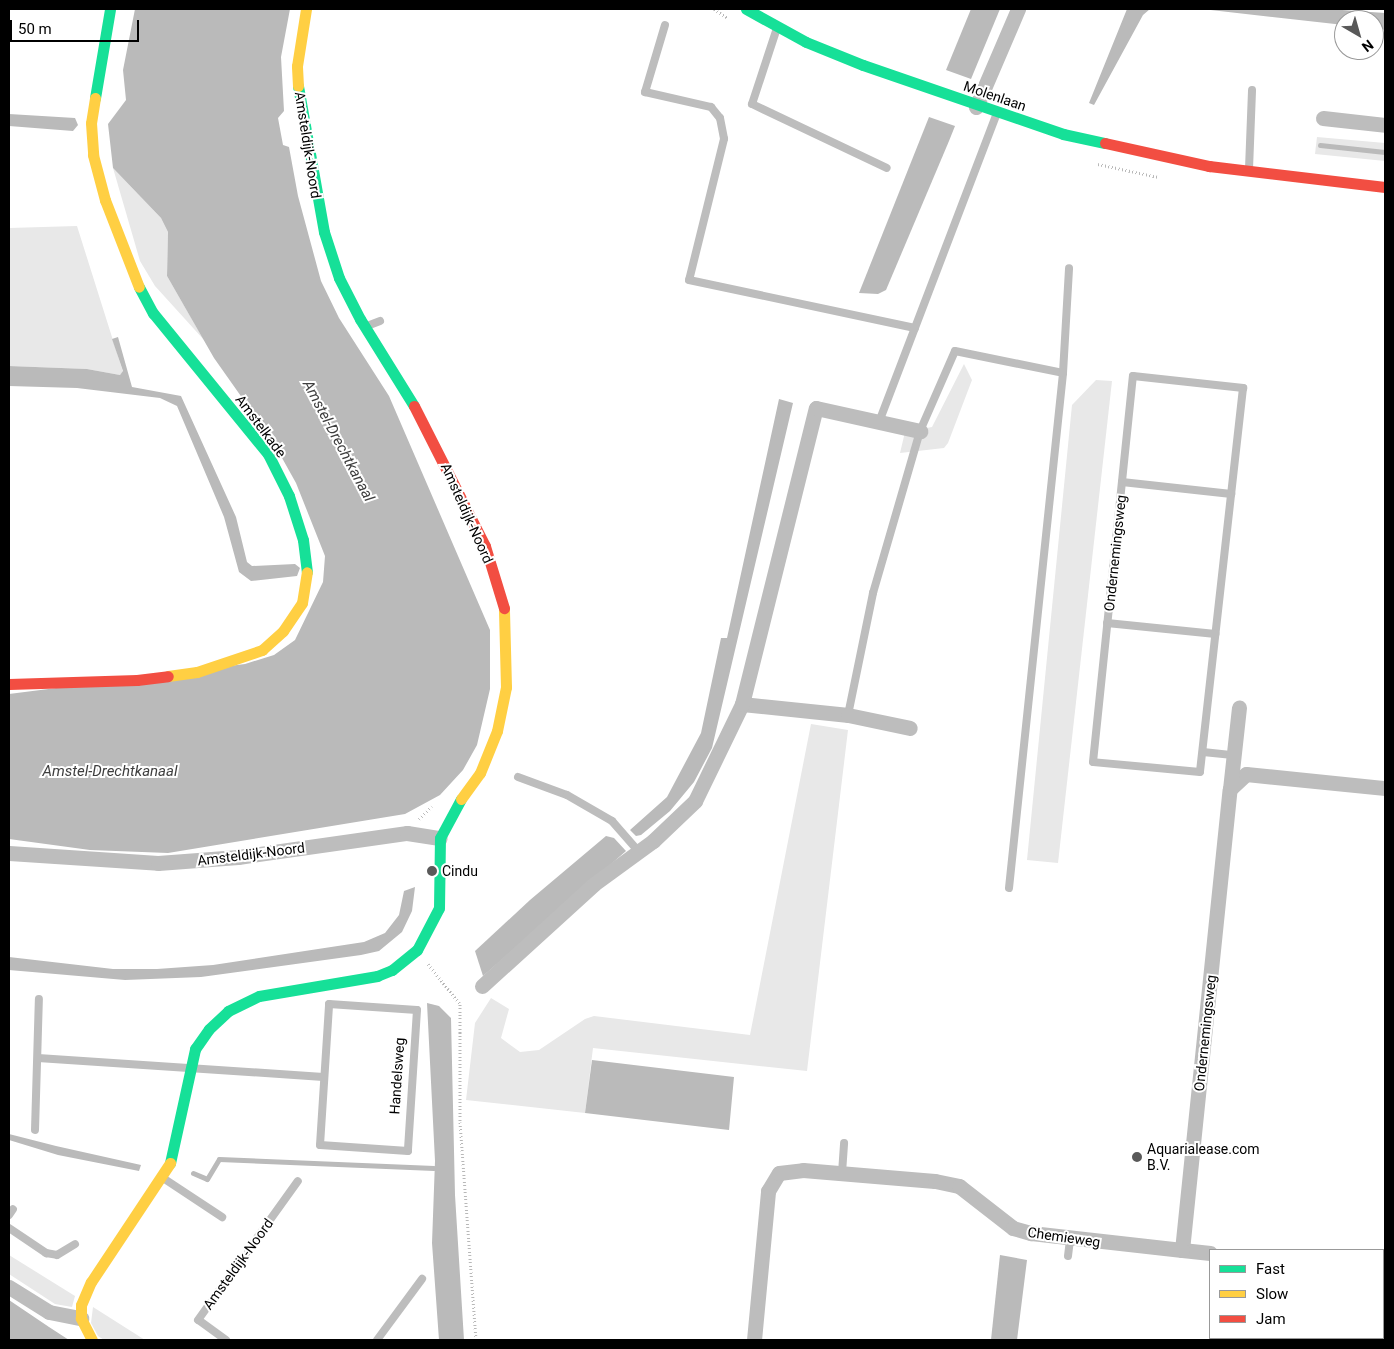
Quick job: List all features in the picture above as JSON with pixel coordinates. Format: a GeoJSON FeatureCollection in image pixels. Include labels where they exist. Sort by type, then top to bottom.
{"type":"FeatureCollection","features":[{"type":"Feature","properties":{"kind":"street","name":"Amstelkade"},"geometry":{"type":"LineString","coordinates":[[9,684],[137,680],[196,672],[262,650],[283,631],[302,603],[307,571],[303,540],[289,496],[268,454],[153,313],[137,284],[105,200],[93,155],[91,124],[110,9]]}},
{"type":"Feature","properties":{"kind":"street","name":"Amsteldijk-Noord"},"geometry":{"type":"LineString","coordinates":[[9,853],[158,863],[238,857],[407,833],[440,838],[452,811],[480,773],[497,731],[506,687],[504,604],[485,546],[459,490],[417,410],[365,326],[340,278],[324,232],[312,182],[299,102],[297,66],[306,9]]}},
{"type":"Feature","properties":{"kind":"street"},"geometry":{"type":"LineString","coordinates":[[976,107],[1018,9]]}},
{"type":"Feature","properties":{"kind":"street","name":"Molenlaan"},"geometry":{"type":"LineString","coordinates":[[753,11],[777,26],[863,65],[976,107],[1063,134],[1133,151],[1249,171],[1385,187]]}},
{"type":"Feature","properties":{"kind":"street"},"geometry":{"type":"LineString","coordinates":[[1323,118],[1385,125]]}},
{"type":"Feature","properties":{"kind":"street"},"geometry":{"type":"LineString","coordinates":[[482,986],[594,884],[639,852],[695,801],[742,704],[816,408],[920,431]]}},
{"type":"Feature","properties":{"kind":"street"},"geometry":{"type":"LineString","coordinates":[[742,704],[848,715],[910,728]]}},
{"type":"Feature","properties":{"kind":"street","name":"Ondernemingsweg"},"geometry":{"type":"LineString","coordinates":[[1182,1250],[1238,707]]}},
{"type":"Feature","properties":{"kind":"street"},"geometry":{"type":"LineString","coordinates":[[1230,789],[1246,774],[1385,788]]}},
{"type":"Feature","properties":{"kind":"street"},"geometry":{"type":"LineString","coordinates":[[92,1340],[81,1318],[81,1305],[91,1282],[171,1161],[180,1131],[189,1068],[195,1049],[209,1029],[228,1012],[259,996],[377,976],[392,970],[417,950],[439,908],[440,838]]}},
{"type":"Feature","properties":{"kind":"street","name":"Chemieweg"},"geometry":{"type":"LineString","coordinates":[[754,1340],[768,1191],[780,1173],[803,1170],[935,1181],[959,1186],[1013,1228],[1070,1239],[1182,1250]]}},
{"type":"Feature","properties":{"kind":"street"},"geometry":{"type":"LineString","coordinates":[[1182,1250],[1209,1253]]}},
{"type":"Feature","properties":{"kind":"street"},"geometry":{"type":"LineString","coordinates":[[9,1287],[49,1312],[81,1318]]}},
{"type":"Feature","properties":{"kind":"lane"},"geometry":{"type":"LineString","coordinates":[[665,25],[645,92],[711,107],[720,118],[724,139],[689,280],[915,328]]}},
{"type":"Feature","properties":{"kind":"lane"},"geometry":{"type":"LineString","coordinates":[[777,26],[752,104],[887,168]]}},
{"type":"Feature","properties":{"kind":"lane"},"geometry":{"type":"LineString","coordinates":[[1249,171],[1252,90]]}},
{"type":"Feature","properties":{"kind":"lane"},"geometry":{"type":"LineString","coordinates":[[879,422],[997,113]]}},
{"type":"Feature","properties":{"kind":"lane"},"geometry":{"type":"LineString","coordinates":[[1009,888],[1063,373],[1069,268]]}},
{"type":"Feature","properties":{"kind":"lane"},"geometry":{"type":"LineString","coordinates":[[365,326],[380,321]]}},
{"type":"Feature","properties":{"kind":"lane"},"geometry":{"type":"LineString","coordinates":[[848,715],[873,593],[920,431],[954,351],[1063,373]]}},
{"type":"Feature","properties":{"kind":"lane","name":"Ondernemingsweg"},"geometry":{"type":"LineString","coordinates":[[1133,376],[1243,388],[1200,772],[1093,762],[1122,482],[1133,376]]}},
{"type":"Feature","properties":{"kind":"lane","name":"Ondernemingsweg"},"geometry":{"type":"LineString","coordinates":[[1122,482],[1231,494]]}},
{"type":"Feature","properties":{"kind":"lane","name":"Ondernemingsweg"},"geometry":{"type":"LineString","coordinates":[[1107,624],[1216,634]]}},
{"type":"Feature","properties":{"kind":"lane"},"geometry":{"type":"LineString","coordinates":[[1203,752],[1233,755]]}},
{"type":"Feature","properties":{"kind":"lane"},"geometry":{"type":"LineString","coordinates":[[518,777],[567,795],[612,821],[639,852]]}},
{"type":"Feature","properties":{"kind":"lane"},"geometry":{"type":"LineString","coordinates":[[35,1130],[39,999]]}},
{"type":"Feature","properties":{"kind":"lane","name":"Handelsweg"},"geometry":{"type":"LineString","coordinates":[[329,1004],[417,1010],[408,1151],[320,1145],[323,1077],[329,1004]]}},
{"type":"Feature","properties":{"kind":"lane"},"geometry":{"type":"LineString","coordinates":[[38,1058],[323,1077]]}},
{"type":"Feature","properties":{"kind":"lane"},"geometry":{"type":"LineString","coordinates":[[842,1173],[844,1143]]}},
{"type":"Feature","properties":{"kind":"lane"},"geometry":{"type":"LineString","coordinates":[[162,1177],[222,1217]]}},
{"type":"Feature","properties":{"kind":"lane","name":"Amsteldijk-Noord"},"geometry":{"type":"LineString","coordinates":[[226,1340],[198,1320],[298,1181]]}},
{"type":"Feature","properties":{"kind":"lane"},"geometry":{"type":"LineString","coordinates":[[9,1228],[52,1254],[67,1252],[75,1244]]}},
{"type":"Feature","properties":{"kind":"lane"},"geometry":{"type":"LineString","coordinates":[[1068,1256],[1070,1239]]}},
{"type":"Feature","properties":{"kind":"lane"},"geometry":{"type":"LineString","coordinates":[[377,1340],[422,1279]]}},
{"type":"Feature","properties":{"kind":"path"},"geometry":{"type":"LineString","coordinates":[[407,833],[439,801]]}},
{"type":"Feature","properties":{"kind":"path"},"geometry":{"type":"LineString","coordinates":[[417,950],[460,1004],[460,1122],[476,1340]]}},
{"type":"Feature","properties":{"kind":"shaded area"},"geometry":{"type":"Polygon","coordinates":[[[1317,137],[1385,143],[1385,161],[1315,154],[1317,137]]]}},
{"type":"Feature","properties":{"kind":"shaded area"},"geometry":{"type":"Polygon","coordinates":[[[113,168],[161,218],[168,232],[167,276],[204,340],[155,286],[140,261],[113,168]]]}},
{"type":"Feature","properties":{"kind":"shaded area"},"geometry":{"type":"Polygon","coordinates":[[[77,226],[123,372],[120,375],[87,369],[9,366],[9,228],[77,226]]]}},
{"type":"Feature","properties":{"kind":"shaded area"},"geometry":{"type":"Polygon","coordinates":[[[964,364],[972,380],[948,443],[944,448],[900,453],[905,432],[932,427],[964,364]]]}},
{"type":"Feature","properties":{"kind":"shaded area"},"geometry":{"type":"Polygon","coordinates":[[[1096,380],[1112,381],[1058,863],[1027,860],[1072,405],[1096,380]]]}},
{"type":"Feature","properties":{"kind":"shaded area"},"geometry":{"type":"Polygon","coordinates":[[[811,724],[848,730],[807,1071],[593,1048],[585,1113],[466,1100],[475,1023],[491,998],[509,1009],[501,1038],[520,1052],[539,1050],[585,1019],[594,1016],[750,1035],[811,724]]]}},
{"type":"Feature","properties":{"kind":"shaded area"},"geometry":{"type":"Polygon","coordinates":[[[9,1255],[75,1296],[72,1307],[55,1304],[9,1274],[9,1255]]]}},
{"type":"Feature","properties":{"kind":"shaded area"},"geometry":{"type":"Polygon","coordinates":[[[93,1307],[145,1340],[104,1340],[98,1336],[91,1323],[93,1307]]]}},
{"type":"Feature","properties":{"kind":"water","name":"Amstel-Drechtkanaal"},"geometry":{"type":"Polygon","coordinates":[[[135,9],[290,9],[281,57],[284,111],[278,118],[283,145],[289,147],[298,196],[321,281],[339,318],[389,396],[490,630],[490,689],[477,745],[463,770],[440,795],[405,814],[168,853],[90,850],[9,839],[9,694],[245,664],[274,655],[295,640],[323,582],[325,556],[296,483],[272,440],[214,358],[167,276],[168,232],[161,218],[113,168],[108,124],[126,100],[123,70],[135,9]]]}},
{"type":"Feature","properties":{"kind":"water"},"geometry":{"type":"Polygon","coordinates":[[[971,9],[1000,9],[971,79],[946,70],[971,9]]]}},
{"type":"Feature","properties":{"kind":"water"},"geometry":{"type":"Polygon","coordinates":[[[1127,9],[1150,9],[1143,15],[1094,105],[1089,103],[1127,9]]]}},
{"type":"Feature","properties":{"kind":"water"},"geometry":{"type":"Polygon","coordinates":[[[1202,9],[1342,10],[1334,10],[1334,24],[1202,9]]]}},
{"type":"Feature","properties":{"kind":"water"},"geometry":{"type":"Polygon","coordinates":[[[1384,13],[1385,13],[1384,30],[1384,13]]]}},
{"type":"Feature","properties":{"kind":"water"},"geometry":{"type":"Polygon","coordinates":[[[9,114],[75,118],[78,125],[73,131],[9,126],[9,114]]]}},
{"type":"Feature","properties":{"kind":"water"},"geometry":{"type":"Polygon","coordinates":[[[929,117],[955,126],[886,290],[878,294],[859,293],[929,117]]]}},
{"type":"Feature","properties":{"kind":"water"},"geometry":{"type":"Polygon","coordinates":[[[118,337],[132,387],[181,396],[236,517],[247,562],[252,566],[295,564],[300,568],[297,576],[251,581],[239,572],[224,517],[177,406],[160,398],[77,388],[9,386],[9,366],[87,369],[120,375],[123,371],[112,339],[118,337]]]}},
{"type":"Feature","properties":{"kind":"water"},"geometry":{"type":"Polygon","coordinates":[[[779,399],[793,403],[712,748],[694,782],[670,811],[641,835],[636,836],[630,830],[667,797],[701,733],[721,638],[727,638],[779,399]]]}},
{"type":"Feature","properties":{"kind":"water"},"geometry":{"type":"Polygon","coordinates":[[[606,836],[614,838],[626,851],[483,976],[475,951],[530,900],[606,836]]]}},
{"type":"Feature","properties":{"kind":"water"},"geometry":{"type":"Polygon","coordinates":[[[415,887],[412,911],[402,932],[379,951],[361,955],[201,977],[125,980],[9,970],[9,957],[113,969],[157,969],[213,965],[364,942],[385,933],[399,915],[404,891],[415,887]]]}},
{"type":"Feature","properties":{"kind":"water"},"geometry":{"type":"Polygon","coordinates":[[[427,1003],[439,1006],[451,1018],[455,1195],[464,1340],[439,1340],[432,1243],[435,1161],[427,1003]]]}},
{"type":"Feature","properties":{"kind":"water"},"geometry":{"type":"Polygon","coordinates":[[[592,1060],[734,1077],[729,1130],[585,1113],[592,1060]]]}},
{"type":"Feature","properties":{"kind":"water"},"geometry":{"type":"Polygon","coordinates":[[[9,1134],[141,1165],[139,1171],[58,1155],[9,1140],[9,1134]]]}},
{"type":"Feature","properties":{"kind":"water"},"geometry":{"type":"Polygon","coordinates":[[[1000,1255],[1027,1260],[1017,1340],[991,1340],[1000,1255]]]}},
{"type":"Feature","properties":{"kind":"water"},"geometry":{"type":"Polygon","coordinates":[[[9,1300],[49,1327],[69,1340],[9,1340],[9,1300]]]}},
{"type":"Feature","properties":{"kind":"waterway"},"geometry":{"type":"LineString","coordinates":[[1320,145],[1385,152]]}},
{"type":"Feature","properties":{"kind":"waterway"},"geometry":{"type":"LineString","coordinates":[[193,1173],[207,1179],[219,1159],[434,1168]]}},
{"type":"Feature","properties":{"kind":"traffic: fast"},"geometry":{"type":"LineString","coordinates":[[95,98],[110,9]]}},
{"type":"Feature","properties":{"kind":"traffic: fast"},"geometry":{"type":"LineString","coordinates":[[746,9],[806,42],[863,65],[1063,134],[1105,143]]}},
{"type":"Feature","properties":{"kind":"traffic: fast"},"geometry":{"type":"LineString","coordinates":[[298,86],[324,232],[339,278],[360,319],[414,406]]}},
{"type":"Feature","properties":{"kind":"traffic: fast"},"geometry":{"type":"LineString","coordinates":[[139,287],[153,313],[268,454],[289,496],[303,540],[307,572]]}},
{"type":"Feature","properties":{"kind":"traffic: fast"},"geometry":{"type":"LineString","coordinates":[[170,1163],[195,1049],[209,1029],[228,1011],[259,996],[377,976],[392,970],[417,950],[439,908],[440,838],[461,799]]}},
{"type":"Feature","properties":{"kind":"traffic: slow"},"geometry":{"type":"LineString","coordinates":[[298,86],[297,66],[306,9]]}},
{"type":"Feature","properties":{"kind":"traffic: slow"},"geometry":{"type":"LineString","coordinates":[[95,98],[91,123],[93,155],[105,200],[139,287]]}},
{"type":"Feature","properties":{"kind":"traffic: slow"},"geometry":{"type":"LineString","coordinates":[[168,676],[197,672],[262,650],[283,631],[302,603],[307,572]]}},
{"type":"Feature","properties":{"kind":"traffic: slow"},"geometry":{"type":"LineString","coordinates":[[461,799],[480,773],[497,731],[506,687],[504,608]]}},
{"type":"Feature","properties":{"kind":"traffic: slow"},"geometry":{"type":"LineString","coordinates":[[92,1340],[81,1318],[81,1305],[91,1282],[170,1163]]}},
{"type":"Feature","properties":{"kind":"traffic: jam"},"geometry":{"type":"LineString","coordinates":[[1105,143],[1209,166],[1385,187]]}},
{"type":"Feature","properties":{"kind":"traffic: jam"},"geometry":{"type":"LineString","coordinates":[[414,406],[485,546],[504,608]]}},
{"type":"Feature","properties":{"kind":"traffic: jam"},"geometry":{"type":"LineString","coordinates":[[9,684],[137,680],[168,676]]}},
{"type":"Feature","properties":{"kind":"place","name":"Cindu"},"geometry":{"type":"Point","coordinates":[432,871]}},
{"type":"Feature","properties":{"kind":"place","name":"Aquarialease.com B.V."},"geometry":{"type":"Point","coordinates":[1137,1157]}}]}
